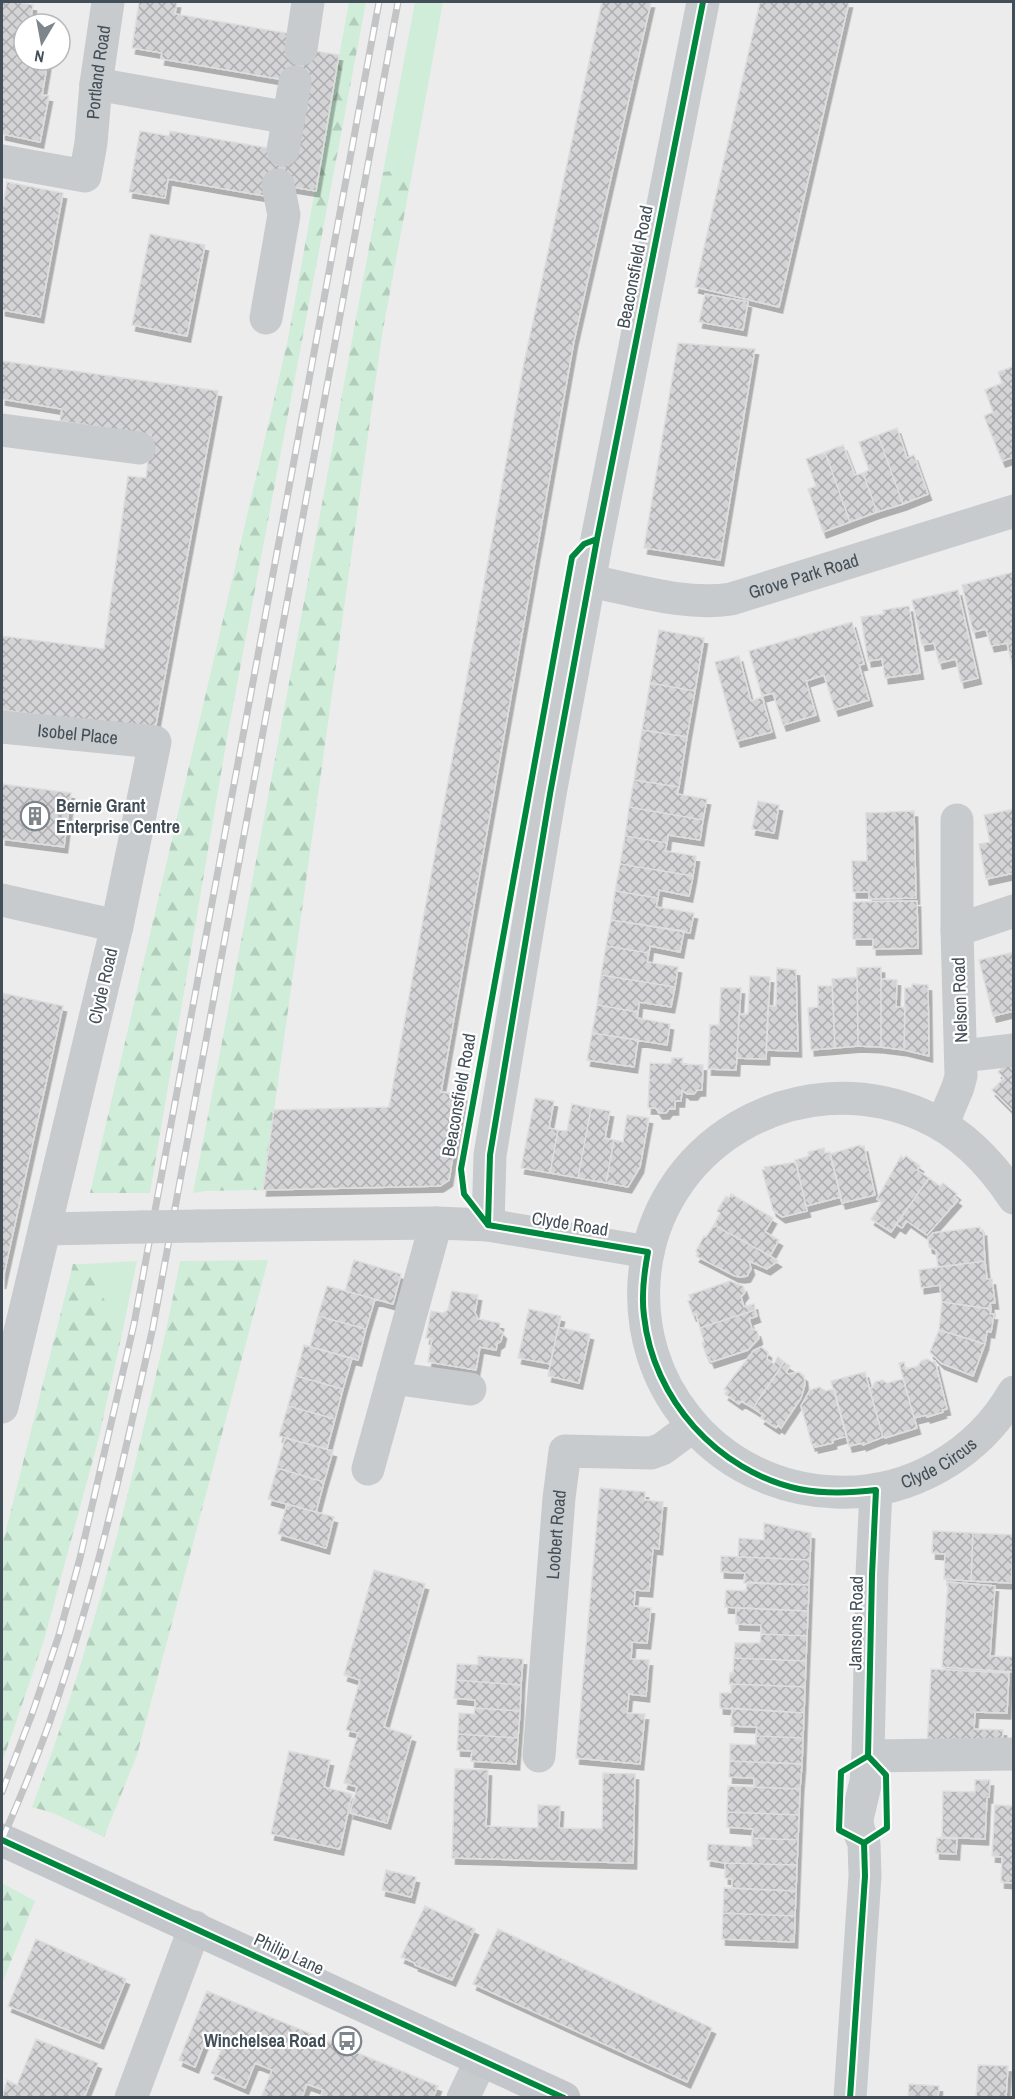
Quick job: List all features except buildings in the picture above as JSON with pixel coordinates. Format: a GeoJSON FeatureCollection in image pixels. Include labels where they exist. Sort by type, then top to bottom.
{"type":"FeatureCollection","features":[{"type":"Feature","properties":{"kind":"main road","name":"Philip Lane"},"geometry":{"type":"LineString","coordinates":[[2,1840],[564,2097]]}},
{"type":"Feature","properties":{"kind":"street","name":"Portland Road"},"geometry":{"type":"LineString","coordinates":[[2,161],[85,176],[108,2]]}},
{"type":"Feature","properties":{"kind":"street"},"geometry":{"type":"LineString","coordinates":[[301,49],[309,2]]}},
{"type":"Feature","properties":{"kind":"street","name":"Beaconsfield Road"},"geometry":{"type":"LineString","coordinates":[[488,1225],[490,1155],[550,794],[703,2]]}},
{"type":"Feature","properties":{"kind":"street"},"geometry":{"type":"LineString","coordinates":[[283,150],[295,82]]}},
{"type":"Feature","properties":{"kind":"street"},"geometry":{"type":"LineString","coordinates":[[96,84],[289,118]]}},
{"type":"Feature","properties":{"kind":"street"},"geometry":{"type":"LineString","coordinates":[[266,318],[284,215],[278,185]]}},
{"type":"Feature","properties":{"kind":"street"},"geometry":{"type":"LineString","coordinates":[[2,430],[139,448]]}},
{"type":"Feature","properties":{"kind":"street","name":"Grove Park Road"},"geometry":{"type":"LineString","coordinates":[[590,581],[688,600],[710,602],[731,598],[1014,511]]}},
{"type":"Feature","properties":{"kind":"street","name":"Isobel Place"},"geometry":{"type":"LineString","coordinates":[[2,727],[155,742]]}},
{"type":"Feature","properties":{"kind":"street","name":"Clyde Road"},"geometry":{"type":"LineString","coordinates":[[2,1407],[117,926],[155,742]]}},
{"type":"Feature","properties":{"kind":"street","name":"Nelson Road"},"geometry":{"type":"LineString","coordinates":[[942,1125],[958,1087],[962,1056],[957,930],[957,820]]}},
{"type":"Feature","properties":{"kind":"street"},"geometry":{"type":"LineString","coordinates":[[2,900],[117,926]]}},
{"type":"Feature","properties":{"kind":"street"},"geometry":{"type":"LineString","coordinates":[[957,930],[1014,911]]}},
{"type":"Feature","properties":{"kind":"street"},"geometry":{"type":"LineString","coordinates":[[962,1056],[1014,1050]]}},
{"type":"Feature","properties":{"kind":"street","name":"Clyde Circus"},"geometry":{"type":"LineString","coordinates":[[1014,1198],[989,1164],[942,1125],[904,1108],[863,1099],[832,1098],[801,1101],[762,1114],[726,1134],[695,1162],[676,1186],[661,1213],[648,1252],[643,1294],[647,1335],[660,1374],[674,1401],[693,1426],[723,1454],[759,1475],[798,1489],[840,1493],[876,1490],[920,1476],[956,1456],[987,1428],[1014,1392]]}},
{"type":"Feature","properties":{"kind":"street"},"geometry":{"type":"LineString","coordinates":[[368,1469],[436,1223]]}},
{"type":"Feature","properties":{"kind":"street","name":"Clyde Road"},"geometry":{"type":"LineString","coordinates":[[45,1229],[436,1223],[488,1225],[648,1252]]}},
{"type":"Feature","properties":{"kind":"street"},"geometry":{"type":"LineString","coordinates":[[393,1378],[470,1389]]}},
{"type":"Feature","properties":{"kind":"street","name":"Loobert Road"},"geometry":{"type":"LineString","coordinates":[[539,1756],[559,1498],[565,1451],[651,1453],[662,1449],[693,1426]]}},
{"type":"Feature","properties":{"kind":"street","name":"Jansons Road"},"geometry":{"type":"LineString","coordinates":[[850,2097],[865,1876],[864,1843],[858,1829],[857,1818],[866,1781],[868,1756],[876,1490]]}},
{"type":"Feature","properties":{"kind":"street"},"geometry":{"type":"LineString","coordinates":[[868,1756],[1014,1754]]}},
{"type":"Feature","properties":{"kind":"street"},"geometry":{"type":"LineString","coordinates":[[131,2097],[195,1927]]}},
{"type":"Feature","properties":{"kind":"street"},"geometry":{"type":"LineString","coordinates":[[463,2097],[481,2060]]}},
{"type":"Feature","properties":{"kind":"green space"},"geometry":{"type":"Polygon","coordinates":[[[349,2],[366,2],[228,732],[150,1193],[90,1193],[288,339],[349,2]]]}},
{"type":"Feature","properties":{"kind":"green space"},"geometry":{"type":"Polygon","coordinates":[[[415,2],[443,2],[413,168],[383,172],[415,2]]]}},
{"type":"Feature","properties":{"kind":"green space"},"geometry":{"type":"Polygon","coordinates":[[[413,168],[382,335],[263,1190],[193,1193],[383,172],[413,168]]]}},
{"type":"Feature","properties":{"kind":"green space"},"geometry":{"type":"Polygon","coordinates":[[[268,1260],[137,1755],[104,1837],[53,1813],[32,1807],[72,1692],[106,1575],[148,1409],[180,1261],[268,1260]]]}},
{"type":"Feature","properties":{"kind":"green space"},"geometry":{"type":"Polygon","coordinates":[[[137,1261],[122,1334],[86,1264],[137,1261]]]}},
{"type":"Feature","properties":{"kind":"green space"},"geometry":{"type":"Polygon","coordinates":[[[73,1264],[86,1264],[122,1334],[98,1441],[44,1640],[2,1763],[2,1546],[73,1264]]]}},
{"type":"Feature","properties":{"kind":"green space"},"geometry":{"type":"Polygon","coordinates":[[[2,1883],[35,1901],[2,1984],[2,1883]]]}},
{"type":"Feature","properties":{"kind":"railway"},"geometry":{"type":"LineString","coordinates":[[2,1792],[59,1635],[80,1558],[134,1324],[379,2]]}},
{"type":"Feature","properties":{"kind":"railway"},"geometry":{"type":"LineString","coordinates":[[2,1840],[46,1733],[67,1670],[120,1475],[153,1327],[398,2]]}},
{"type":"Feature","properties":{"kind":"cycle path"},"geometry":{"type":"LineString","coordinates":[[488,1225],[490,1155],[550,794],[597,539],[703,2]]}},
{"type":"Feature","properties":{"kind":"cycle path"},"geometry":{"type":"LineString","coordinates":[[488,1225],[464,1194],[461,1169],[572,557],[584,544],[597,539]]}},
{"type":"Feature","properties":{"kind":"cycle path"},"geometry":{"type":"LineString","coordinates":[[488,1225],[648,1252],[643,1300],[650,1347],[660,1376],[675,1402],[694,1427],[716,1448],[741,1466],[769,1480],[818,1492],[876,1490],[868,1756],[886,1775],[887,1828],[864,1843]]}},
{"type":"Feature","properties":{"kind":"cycle path"},"geometry":{"type":"LineString","coordinates":[[864,1843],[839,1830],[841,1772],[868,1756]]}},
{"type":"Feature","properties":{"kind":"cycle path"},"geometry":{"type":"LineString","coordinates":[[2,1840],[564,2098]]}},
{"type":"Feature","properties":{"kind":"cycle path"},"geometry":{"type":"LineString","coordinates":[[850,2098],[865,1876],[864,1843]]}},
{"type":"Feature","properties":{"kind":"place","name":"Bernie Grant Enterprise Centre"},"geometry":{"type":"Point","coordinates":[35,816]}},
{"type":"Feature","properties":{"kind":"place","name":"Winchelsea Road"},"geometry":{"type":"Point","coordinates":[347,2041]}}]}
